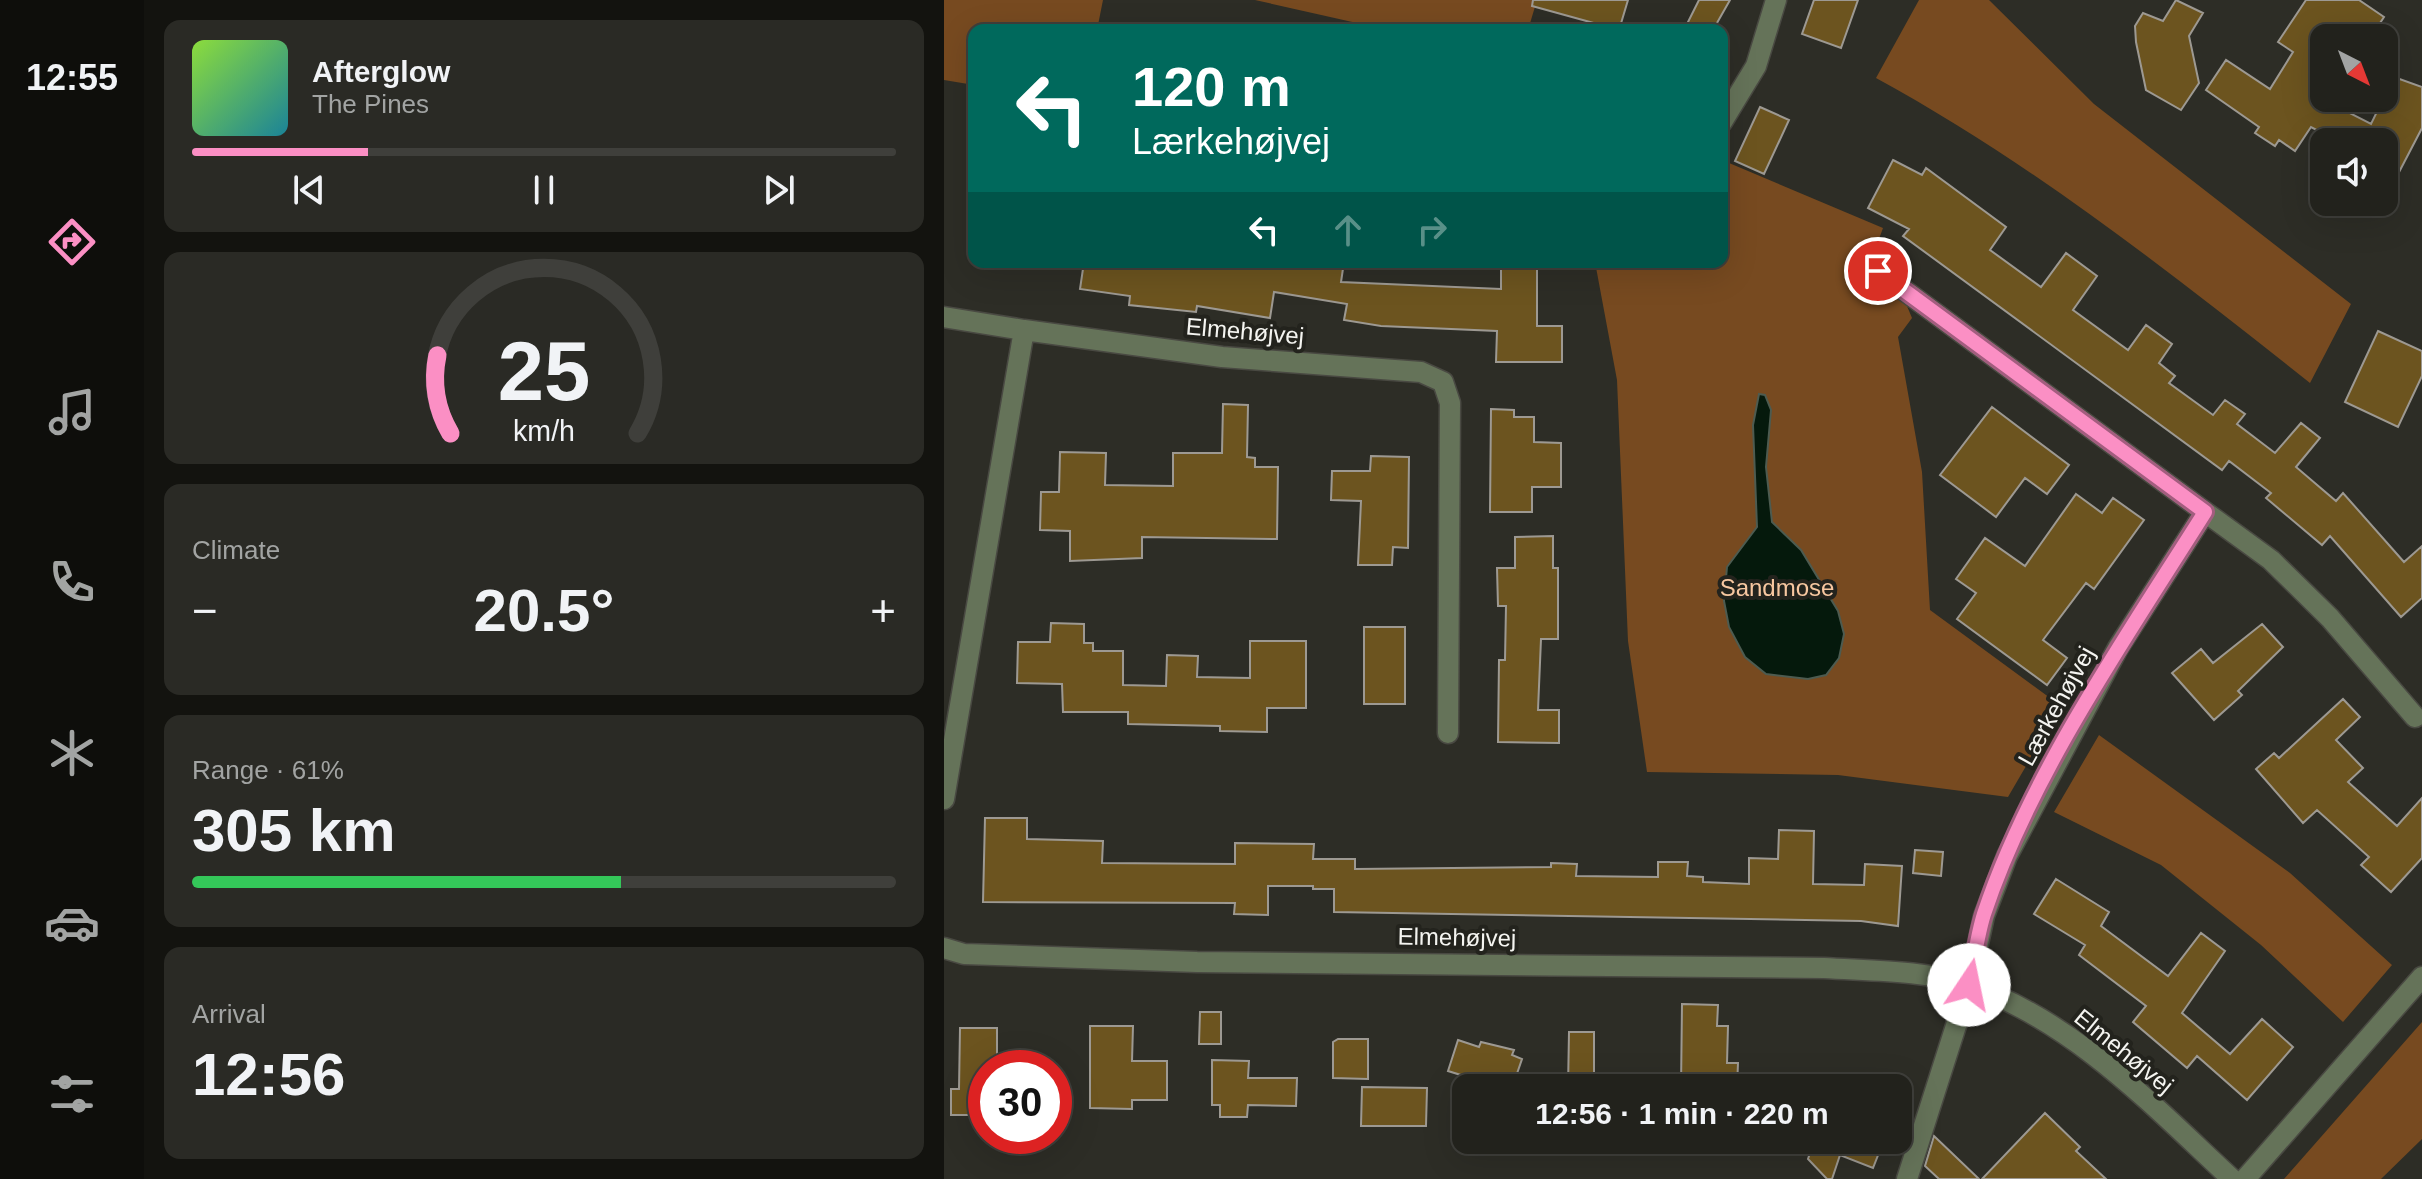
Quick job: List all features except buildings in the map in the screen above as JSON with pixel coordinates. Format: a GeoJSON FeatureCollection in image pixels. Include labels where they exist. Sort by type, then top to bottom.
{"type":"FeatureCollection","features":[{"type":"Feature","properties":{"kind":"street"},"geometry":{"type":"LineString","coordinates":[[1728,112],[1756,66],[1776,0]]}},
{"type":"Feature","properties":{"kind":"street"},"geometry":{"type":"LineString","coordinates":[[1878,271],[2271,560],[2321,608],[2415,717]]}},
{"type":"Feature","properties":{"kind":"street","name":"Elmehøjvej"},"geometry":{"type":"LineString","coordinates":[[944,317],[1222,357],[1421,372],[1443,382],[1450,403],[1448,733]]}},
{"type":"Feature","properties":{"kind":"street"},"geometry":{"type":"LineString","coordinates":[[944,799],[1024,330]]}},
{"type":"Feature","properties":{"kind":"street","name":"Lærkehøjvej"},"geometry":{"type":"LineString","coordinates":[[1969,985],[1984,916],[2007,856],[2118,648],[2205,512]]}},
{"type":"Feature","properties":{"kind":"street","name":"Elmehøjvej"},"geometry":{"type":"LineString","coordinates":[[944,948],[964,954],[1197,962],[1824,968],[1919,974],[1969,985],[2034,1015],[2085,1048],[2232,1179]]}},
{"type":"Feature","properties":{"kind":"street"},"geometry":{"type":"LineString","coordinates":[[2245,1179],[2422,977]]}},
{"type":"Feature","properties":{"kind":"street"},"geometry":{"type":"LineString","coordinates":[[1907,1179],[1969,985]]}},
{"type":"Feature","properties":{"kind":"green space"},"geometry":{"type":"Polygon","coordinates":[[[944,0],[1103,0],[1098,24],[968,24],[968,84],[944,80],[944,0]]]}},
{"type":"Feature","properties":{"kind":"green space"},"geometry":{"type":"Polygon","coordinates":[[[1255,0],[1537,0],[1530,24],[1361,24],[1255,0]]]}},
{"type":"Feature","properties":{"kind":"green space"},"geometry":{"type":"Polygon","coordinates":[[[1919,0],[1989,0],[2094,104],[2351,304],[2310,383],[2153,261],[2045,183],[1934,111],[1876,78],[1919,0]]]}},
{"type":"Feature","properties":{"kind":"green space","name":"Sandmose"},"geometry":{"type":"Polygon","coordinates":[[[1728,163],[1883,228],[1879,239],[1912,318],[1898,337],[1922,472],[1930,610],[2061,706],[2008,797],[1838,775],[1647,772],[1628,641],[1617,380],[1596,268],[1728,268],[1728,163]]]}},
{"type":"Feature","properties":{"kind":"green space"},"geometry":{"type":"Polygon","coordinates":[[[2099,735],[2290,873],[2392,965],[2343,1022],[2261,945],[2161,865],[2054,812],[2099,735]]]}},
{"type":"Feature","properties":{"kind":"green space"},"geometry":{"type":"Polygon","coordinates":[[[2422,1022],[2422,1139],[2381,1179],[2284,1179],[2422,1022]]]}},
{"type":"Feature","properties":{"kind":"shaded area"},"geometry":{"type":"Polygon","coordinates":[[[1759,394],[1765,395],[1771,410],[1766,467],[1772,522],[1801,550],[1838,611],[1844,634],[1839,658],[1826,675],[1808,679],[1766,674],[1745,657],[1729,627],[1724,601],[1727,567],[1757,527],[1753,425],[1759,394]]]}},
{"type":"Feature","properties":{"kind":"route"},"geometry":{"type":"LineString","coordinates":[[1878,271],[2205,512],[2118,648],[2049,772],[2007,856],[1984,916],[1969,985]]}}]}
